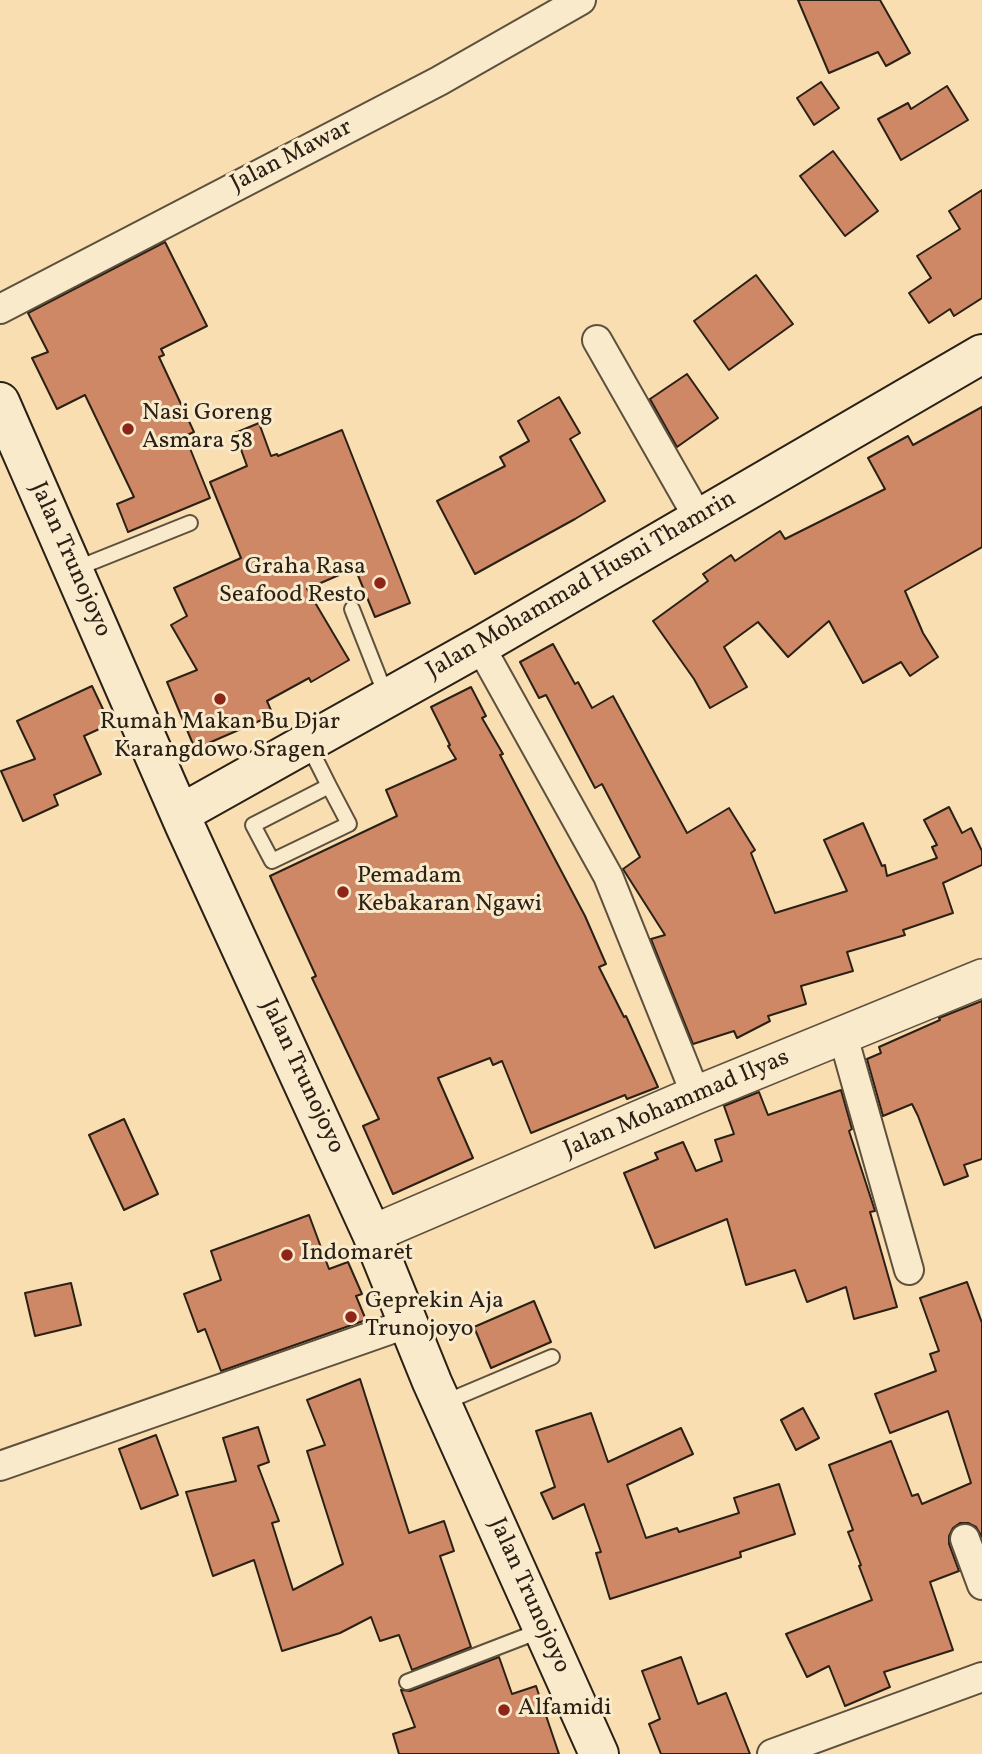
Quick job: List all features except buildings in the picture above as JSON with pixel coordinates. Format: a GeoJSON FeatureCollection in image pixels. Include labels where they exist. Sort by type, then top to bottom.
{"type":"FeatureCollection","features":[{"type":"Feature","properties":{"kind":"main road","name":"Jalan Mohammad Husni Thamrin"},"geometry":{"type":"LineString","coordinates":[[180,814],[388,699],[982,354]]}},
{"type":"Feature","properties":{"kind":"main road","name":"Jalan Trunojoyo"},"geometry":{"type":"LineString","coordinates":[[0,402],[180,814],[373,1234],[442,1404],[599,1754]]}},
{"type":"Feature","properties":{"kind":"street","name":"Jalan Mawar"},"geometry":{"type":"LineString","coordinates":[[0,309],[439,81],[582,0]]}},
{"type":"Feature","properties":{"kind":"street"},"geometry":{"type":"LineString","coordinates":[[597,340],[699,519]]}},
{"type":"Feature","properties":{"kind":"street"},"geometry":{"type":"LineString","coordinates":[[480,646],[608,876],[696,1095]]}},
{"type":"Feature","properties":{"kind":"street","name":"Jalan Mohammad Ilyas"},"geometry":{"type":"LineString","coordinates":[[373,1234],[696,1095],[982,978]]}},
{"type":"Feature","properties":{"kind":"street"},"geometry":{"type":"LineString","coordinates":[[843,1036],[909,1270]]}},
{"type":"Feature","properties":{"kind":"street"},"geometry":{"type":"LineString","coordinates":[[0,1466],[409,1323]]}},
{"type":"Feature","properties":{"kind":"street"},"geometry":{"type":"LineString","coordinates":[[965,1539],[982,1585]]}},
{"type":"Feature","properties":{"kind":"street"},"geometry":{"type":"LineString","coordinates":[[772,1754],[982,1677]]}},
{"type":"Feature","properties":{"kind":"lane"},"geometry":{"type":"LineString","coordinates":[[73,570],[190,523]]}},
{"type":"Feature","properties":{"kind":"lane"},"geometry":{"type":"LineString","coordinates":[[352,609],[388,699]]}},
{"type":"Feature","properties":{"kind":"lane"},"geometry":{"type":"LineString","coordinates":[[307,744],[349,824],[272,861],[253,825],[329,786]]}},
{"type":"Feature","properties":{"kind":"lane"},"geometry":{"type":"LineString","coordinates":[[442,1404],[552,1357]]}},
{"type":"Feature","properties":{"kind":"lane"},"geometry":{"type":"LineString","coordinates":[[407,1682],[543,1630]]}},
{"type":"Feature","properties":{"kind":"place","name":"Nasi Goreng Asmara 58"},"geometry":{"type":"Point","coordinates":[128,429]}},
{"type":"Feature","properties":{"kind":"place","name":"Graha Rasa Seafood Resto"},"geometry":{"type":"Point","coordinates":[380,583]}},
{"type":"Feature","properties":{"kind":"place","name":"Rumah Makan Bu Djar Karangdowo Sragen"},"geometry":{"type":"Point","coordinates":[220,699]}},
{"type":"Feature","properties":{"kind":"place","name":"Pemadam Kebakaran Ngawi"},"geometry":{"type":"Point","coordinates":[343,892]}},
{"type":"Feature","properties":{"kind":"place","name":"Indomaret"},"geometry":{"type":"Point","coordinates":[287,1255]}},
{"type":"Feature","properties":{"kind":"place","name":"Geprekin Aja Trunojoyo"},"geometry":{"type":"Point","coordinates":[351,1317]}},
{"type":"Feature","properties":{"kind":"place","name":"Alfamidi"},"geometry":{"type":"Point","coordinates":[504,1710]}}]}
